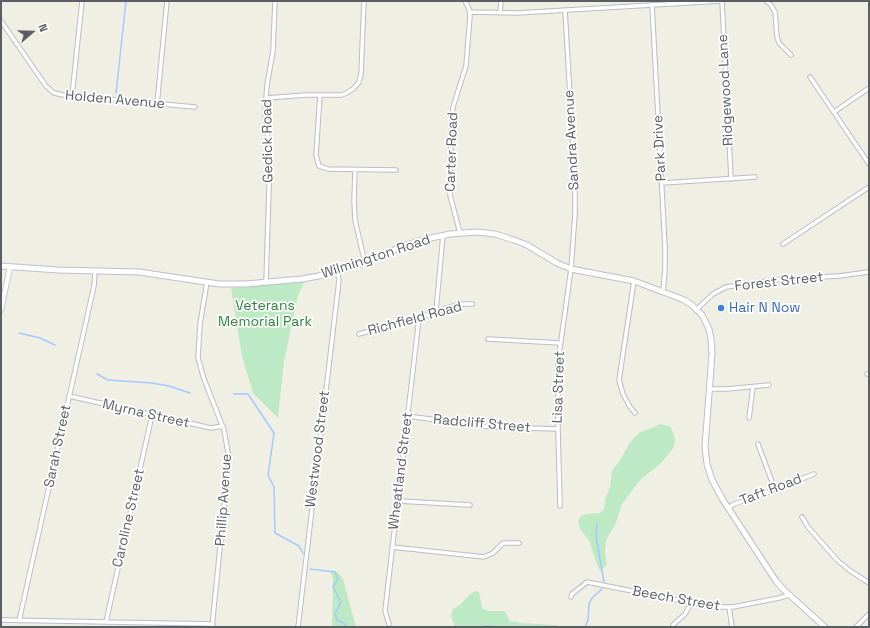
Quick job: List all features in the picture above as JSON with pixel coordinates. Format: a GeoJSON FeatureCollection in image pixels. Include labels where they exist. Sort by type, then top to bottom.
{"type":"FeatureCollection","features":[{"type":"Feature","properties":{"kind":"main road","name":"Wilmington Road"},"geometry":{"type":"LineString","coordinates":[[1,266],[147,273],[207,282],[234,284],[266,282],[308,278],[337,271],[365,262],[409,244],[443,235],[482,232],[510,238],[527,245],[557,264],[571,269],[634,281],[690,303],[697,309],[706,323],[711,339],[712,354],[705,431],[706,455],[712,480],[728,508],[776,581],[789,595],[825,627]]}},
{"type":"Feature","properties":{"kind":"street"},"geometry":{"type":"LineString","coordinates":[[72,96],[82,1]]}},
{"type":"Feature","properties":{"kind":"street"},"geometry":{"type":"LineString","coordinates":[[157,104],[167,1]]}},
{"type":"Feature","properties":{"kind":"street","name":"Gedick Road"},"geometry":{"type":"LineString","coordinates":[[266,282],[270,151],[265,119],[268,76],[273,51],[275,1]]}},
{"type":"Feature","properties":{"kind":"street"},"geometry":{"type":"LineString","coordinates":[[266,98],[344,94],[352,90],[358,82],[361,74],[364,1]]}},
{"type":"Feature","properties":{"kind":"street","name":"Carter Road"},"geometry":{"type":"LineString","coordinates":[[460,233],[450,195],[451,137],[453,107],[465,70],[470,12],[466,1]]}},
{"type":"Feature","properties":{"kind":"street"},"geometry":{"type":"LineString","coordinates":[[500,13],[501,1]]}},
{"type":"Feature","properties":{"kind":"street"},"geometry":{"type":"LineString","coordinates":[[470,12],[500,13],[721,1]]}},
{"type":"Feature","properties":{"kind":"street","name":"Ridgewood Lane"},"geometry":{"type":"LineString","coordinates":[[721,1],[731,179]]}},
{"type":"Feature","properties":{"kind":"street"},"geometry":{"type":"LineString","coordinates":[[766,1],[771,5],[775,12],[777,37],[779,43],[791,55]]}},
{"type":"Feature","properties":{"kind":"street","name":"Park Drive"},"geometry":{"type":"LineString","coordinates":[[652,5],[662,183],[665,262],[663,292]]}},
{"type":"Feature","properties":{"kind":"street","name":"Sandra Avenue"},"geometry":{"type":"LineString","coordinates":[[565,10],[575,199],[571,269]]}},
{"type":"Feature","properties":{"kind":"street","name":"Holden Avenue"},"geometry":{"type":"LineString","coordinates":[[1,21],[47,88],[56,94],[195,107]]}},
{"type":"Feature","properties":{"kind":"street"},"geometry":{"type":"LineString","coordinates":[[810,77],[869,164]]}},
{"type":"Feature","properties":{"kind":"street"},"geometry":{"type":"LineString","coordinates":[[834,112],[869,88]]}},
{"type":"Feature","properties":{"kind":"street"},"geometry":{"type":"LineString","coordinates":[[320,95],[316,156],[318,166],[328,169],[396,170]]}},
{"type":"Feature","properties":{"kind":"street"},"geometry":{"type":"LineString","coordinates":[[865,158],[869,156]]}},
{"type":"Feature","properties":{"kind":"street"},"geometry":{"type":"LineString","coordinates":[[355,170],[354,216],[359,243],[365,262]]}},
{"type":"Feature","properties":{"kind":"street"},"geometry":{"type":"LineString","coordinates":[[662,183],[755,177]]}},
{"type":"Feature","properties":{"kind":"street"},"geometry":{"type":"LineString","coordinates":[[783,244],[869,187]]}},
{"type":"Feature","properties":{"kind":"street"},"geometry":{"type":"LineString","coordinates":[[436,311],[443,235]]}},
{"type":"Feature","properties":{"kind":"street"},"geometry":{"type":"LineString","coordinates":[[1,310],[10,267]]}},
{"type":"Feature","properties":{"kind":"street","name":"Lisa Street"},"geometry":{"type":"LineString","coordinates":[[560,506],[558,368],[560,343],[571,269]]}},
{"type":"Feature","properties":{"kind":"street","name":"Sarah Street"},"geometry":{"type":"LineString","coordinates":[[19,620],[94,283],[95,271]]}},
{"type":"Feature","properties":{"kind":"street","name":"Westwood Street"},"geometry":{"type":"LineString","coordinates":[[298,627],[339,280],[337,271]]}},
{"type":"Feature","properties":{"kind":"street","name":"Forest Street"},"geometry":{"type":"LineString","coordinates":[[697,309],[713,294],[726,287],[783,279],[839,276],[869,272]]}},
{"type":"Feature","properties":{"kind":"street"},"geometry":{"type":"LineString","coordinates":[[634,281],[619,380],[623,394],[635,413]]}},
{"type":"Feature","properties":{"kind":"street","name":"Phillip Avenue"},"geometry":{"type":"LineString","coordinates":[[207,282],[200,324],[198,358],[204,379],[223,426],[227,440],[229,458],[212,625]]}},
{"type":"Feature","properties":{"kind":"street","name":"Richfield Road"},"geometry":{"type":"LineString","coordinates":[[359,334],[419,318],[436,311],[461,304],[472,304]]}},
{"type":"Feature","properties":{"kind":"street","name":"Wheatland Street"},"geometry":{"type":"LineString","coordinates":[[389,624],[385,611],[419,318]]}},
{"type":"Feature","properties":{"kind":"street"},"geometry":{"type":"LineString","coordinates":[[488,339],[560,343]]}},
{"type":"Feature","properties":{"kind":"street"},"geometry":{"type":"LineString","coordinates":[[709,389],[769,385]]}},
{"type":"Feature","properties":{"kind":"street"},"geometry":{"type":"LineString","coordinates":[[749,418],[753,387]]}},
{"type":"Feature","properties":{"kind":"street","name":"Myrna Street"},"geometry":{"type":"LineString","coordinates":[[69,396],[211,428],[223,426]]}},
{"type":"Feature","properties":{"kind":"street","name":"Caroline Street"},"geometry":{"type":"LineString","coordinates":[[106,622],[152,415]]}},
{"type":"Feature","properties":{"kind":"street","name":"Radcliff Street"},"geometry":{"type":"LineString","coordinates":[[407,416],[491,427],[558,429]]}},
{"type":"Feature","properties":{"kind":"street"},"geometry":{"type":"LineString","coordinates":[[758,444],[775,490]]}},
{"type":"Feature","properties":{"kind":"street","name":"Taft Road"},"geometry":{"type":"LineString","coordinates":[[728,508],[734,504],[775,490],[814,474]]}},
{"type":"Feature","properties":{"kind":"street"},"geometry":{"type":"LineString","coordinates":[[398,501],[470,505]]}},
{"type":"Feature","properties":{"kind":"street"},"geometry":{"type":"LineString","coordinates":[[802,517],[808,527],[837,560],[869,583]]}},
{"type":"Feature","properties":{"kind":"street"},"geometry":{"type":"LineString","coordinates":[[392,547],[484,557],[493,553],[504,543],[519,543]]}},
{"type":"Feature","properties":{"kind":"street","name":"Beech Street"},"geometry":{"type":"LineString","coordinates":[[571,597],[587,582],[709,607],[729,607],[789,595]]}},
{"type":"Feature","properties":{"kind":"street"},"geometry":{"type":"LineString","coordinates":[[673,625],[685,614],[691,603]]}},
{"type":"Feature","properties":{"kind":"street"},"geometry":{"type":"LineString","coordinates":[[729,607],[732,627]]}},
{"type":"Feature","properties":{"kind":"street"},"geometry":{"type":"LineString","coordinates":[[856,627],[869,614]]}},
{"type":"Feature","properties":{"kind":"street"},"geometry":{"type":"LineString","coordinates":[[1,620],[212,625]]}},
{"type":"Feature","properties":{"kind":"green space","name":"Veterans Memorial Park"},"geometry":{"type":"Polygon","coordinates":[[[305,281],[298,295],[284,361],[278,418],[253,393],[242,356],[231,288],[305,281]]]}},
{"type":"Feature","properties":{"kind":"green space"},"geometry":{"type":"Polygon","coordinates":[[[661,424],[671,427],[675,438],[675,443],[672,450],[659,465],[640,480],[622,504],[615,525],[606,540],[605,552],[607,565],[600,571],[589,540],[580,529],[578,521],[580,517],[586,514],[600,513],[604,509],[605,499],[610,487],[612,471],[621,459],[630,442],[639,433],[661,424]]]}},
{"type":"Feature","properties":{"kind":"green space"},"geometry":{"type":"Polygon","coordinates":[[[332,570],[337,572],[343,579],[356,627],[332,627],[332,570]]]}},
{"type":"Feature","properties":{"kind":"green space"},"geometry":{"type":"Polygon","coordinates":[[[475,591],[479,592],[482,608],[488,611],[503,611],[506,613],[510,622],[557,625],[559,627],[455,627],[451,616],[453,609],[460,605],[475,591]]]}},
{"type":"Feature","properties":{"kind":"waterway"},"geometry":{"type":"LineString","coordinates":[[116,93],[126,1]]}},
{"type":"Feature","properties":{"kind":"waterway"},"geometry":{"type":"LineString","coordinates":[[19,333],[40,338],[55,345]]}},
{"type":"Feature","properties":{"kind":"waterway"},"geometry":{"type":"LineString","coordinates":[[97,374],[108,380],[152,383],[169,386],[190,393]]}},
{"type":"Feature","properties":{"kind":"waterway"},"geometry":{"type":"LineString","coordinates":[[234,394],[248,394],[274,433],[268,475],[274,487],[275,533],[299,546],[303,553]]}},
{"type":"Feature","properties":{"kind":"waterway"},"geometry":{"type":"LineString","coordinates":[[597,524],[596,537],[604,582]]}},
{"type":"Feature","properties":{"kind":"waterway"},"geometry":{"type":"LineString","coordinates":[[310,569],[335,572],[338,579],[333,587],[341,602],[335,614],[337,620],[345,624],[346,627]]}},
{"type":"Feature","properties":{"kind":"waterway"},"geometry":{"type":"LineString","coordinates":[[585,627],[588,620],[589,604],[592,598],[602,589]]}},
{"type":"Feature","properties":{"kind":"waterway"},"geometry":{"type":"LineString","coordinates":[[483,627],[498,627]]}},
{"type":"Feature","properties":{"kind":"place","name":"Hair N Now"},"geometry":{"type":"Point","coordinates":[721,308]}}]}
